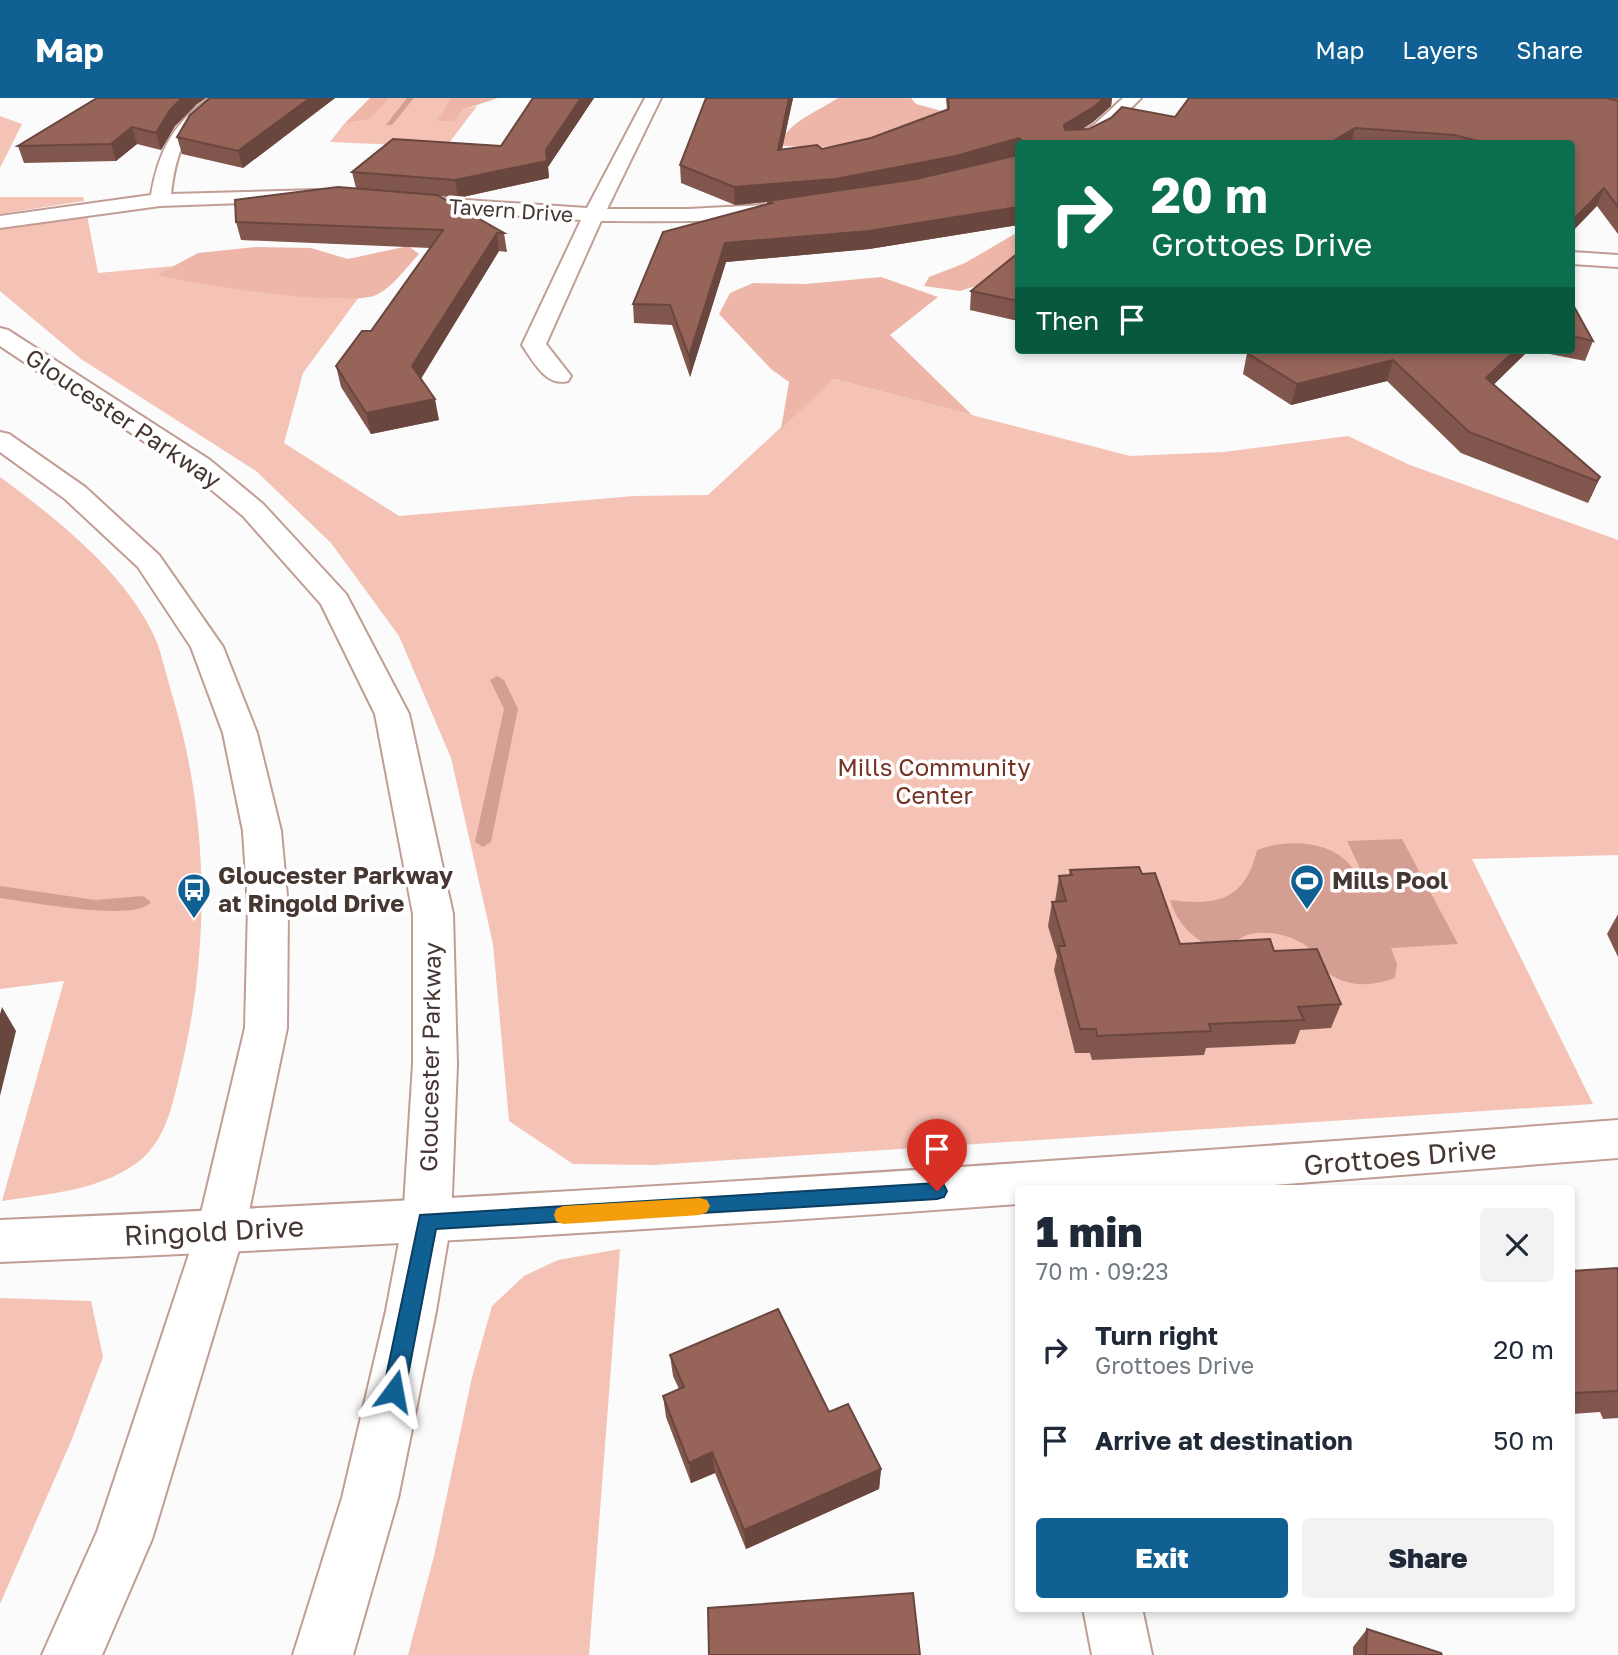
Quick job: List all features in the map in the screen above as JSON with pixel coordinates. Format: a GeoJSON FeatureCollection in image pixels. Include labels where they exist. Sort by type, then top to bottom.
{"type":"FeatureCollection","features":[{"type":"Feature","properties":{"kind":"street"},"geometry":{"type":"LineString","coordinates":[[160,200],[165,163],[177,134],[221,98]]}},
{"type":"Feature","properties":{"kind":"street"},"geometry":{"type":"LineString","coordinates":[[559,376],[534,345],[593,216],[653,98]]}},
{"type":"Feature","properties":{"kind":"street"},"geometry":{"type":"LineString","coordinates":[[1079,140],[1101,128],[1133,98]]}},
{"type":"Feature","properties":{"kind":"street"},"geometry":{"type":"LineString","coordinates":[[0,222],[160,200],[333,196]]}},
{"type":"Feature","properties":{"kind":"street","name":"Tavern Drive"},"geometry":{"type":"LineString","coordinates":[[389,200],[523,214],[593,216],[715,215],[804,209]]}},
{"type":"Feature","properties":{"kind":"street"},"geometry":{"type":"LineString","coordinates":[[1575,258],[1618,261]]}},
{"type":"Feature","properties":{"kind":"street","name":"Gloucester Parkway"},"geometry":{"type":"LineString","coordinates":[[0,335],[73,386],[200,466],[253,510],[335,601],[392,714],[433,914],[435,1064],[427,1221],[411,1311],[370,1498],[323,1655]]}},
{"type":"Feature","properties":{"kind":"street"},"geometry":{"type":"LineString","coordinates":[[0,440],[75,493],[149,561],[207,647],[240,733],[262,831],[268,907],[266,1028],[221,1230],[122,1539],[72,1655]]}},
{"type":"Feature","properties":{"kind":"street","name":"Grottoes Drive"},"geometry":{"type":"LineString","coordinates":[[1044,1185],[1618,1139]]}},
{"type":"Feature","properties":{"kind":"street","name":"Grottoes Drive"},"geometry":{"type":"LineString","coordinates":[[427,1221],[1015,1187]]}},
{"type":"Feature","properties":{"kind":"street","name":"Ringold Drive"},"geometry":{"type":"LineString","coordinates":[[0,1241],[427,1221]]}},
{"type":"Feature","properties":{"kind":"street"},"geometry":{"type":"LineString","coordinates":[[1113,1612],[1122,1655]]}},
{"type":"Feature","properties":{"kind":"green space"},"geometry":{"type":"Polygon","coordinates":[[[390,98],[451,98],[446,108],[462,110],[477,106],[446,147],[330,142],[344,124],[371,119],[390,98]]]}},
{"type":"Feature","properties":{"kind":"green space"},"geometry":{"type":"Polygon","coordinates":[[[0,116],[22,124],[0,168],[0,116]]]}},
{"type":"Feature","properties":{"kind":"green space"},"geometry":{"type":"Polygon","coordinates":[[[0,197],[83,197],[84,201],[0,214],[0,197]]]}},
{"type":"Feature","properties":{"kind":"green space","name":"Mills Community Center"},"geometry":{"type":"Polygon","coordinates":[[[87,215],[98,273],[174,266],[158,275],[336,299],[359,297],[303,373],[284,443],[399,516],[634,496],[708,495],[833,379],[1130,456],[1224,452],[1348,436],[1410,465],[1618,540],[1618,855],[1472,859],[1593,1104],[654,1165],[573,1164],[509,1121],[493,944],[451,758],[399,636],[331,543],[256,471],[81,359],[0,291],[0,229],[87,215]]]}},
{"type":"Feature","properties":{"kind":"green space"},"geometry":{"type":"Polygon","coordinates":[[[0,477],[67,529],[109,571],[144,616],[156,640],[184,738],[193,785],[201,881],[201,929],[190,1025],[174,1099],[160,1136],[145,1156],[134,1165],[103,1181],[71,1190],[2,1201],[64,981],[0,989],[0,477]]]}},
{"type":"Feature","properties":{"kind":"green space"},"geometry":{"type":"Polygon","coordinates":[[[620,1249],[589,1655],[408,1655],[434,1556],[472,1377],[492,1306],[524,1276],[558,1260],[620,1249]]]}},
{"type":"Feature","properties":{"kind":"green space"},"geometry":{"type":"Polygon","coordinates":[[[0,1298],[91,1301],[103,1357],[72,1439],[0,1604],[0,1298]]]}},
{"type":"Feature","properties":{"kind":"shaded area"},"geometry":{"type":"Polygon","coordinates":[[[370,98],[390,98],[371,119],[344,124],[370,98]]]}},
{"type":"Feature","properties":{"kind":"shaded area"},"geometry":{"type":"Polygon","coordinates":[[[451,98],[498,98],[462,110],[454,121],[437,121],[451,98]]]}},
{"type":"Feature","properties":{"kind":"shaded area"},"geometry":{"type":"Polygon","coordinates":[[[838,98],[911,98],[916,104],[957,115],[869,141],[825,147],[779,145],[797,123],[838,98]]]}},
{"type":"Feature","properties":{"kind":"shaded area"},"geometry":{"type":"Polygon","coordinates":[[[1015,234],[1015,274],[960,291],[924,286],[929,277],[965,263],[1015,234]]]}},
{"type":"Feature","properties":{"kind":"shaded area"},"geometry":{"type":"Polygon","coordinates":[[[408,246],[419,254],[399,277],[382,292],[360,298],[303,297],[202,284],[157,275],[198,253],[255,247],[311,248],[348,259],[408,246]]]}},
{"type":"Feature","properties":{"kind":"shaded area"},"geometry":{"type":"Polygon","coordinates":[[[881,277],[938,297],[890,335],[972,415],[833,379],[781,429],[789,382],[771,369],[719,314],[730,293],[753,283],[806,284],[881,277]]]}},
{"type":"Feature","properties":{"kind":"shaded area","name":"Mills Pool"},"geometry":{"type":"Polygon","coordinates":[[[1402,839],[1458,944],[1391,948],[1397,964],[1395,978],[1386,981],[1357,984],[1339,979],[1323,968],[1304,945],[1287,936],[1276,934],[1247,935],[1235,942],[1224,955],[1206,945],[1184,926],[1170,900],[1202,902],[1227,896],[1245,880],[1257,850],[1293,843],[1330,850],[1351,867],[1363,888],[1369,887],[1347,841],[1402,839]]]}},
{"type":"Feature","properties":{"kind":"building"},"geometry":{"type":"Polygon","coordinates":[[[97,98],[182,98],[170,110],[156,133],[132,127],[111,144],[18,146],[97,98]]]}},
{"type":"Feature","properties":{"kind":"building"},"geometry":{"type":"Polygon","coordinates":[[[210,98],[310,98],[238,151],[177,137],[190,115],[210,98]]]}},
{"type":"Feature","properties":{"kind":"building"},"geometry":{"type":"Polygon","coordinates":[[[533,98],[581,98],[546,150],[547,161],[455,180],[352,172],[393,139],[501,146],[533,98]]]}},
{"type":"Feature","properties":{"kind":"building"},"geometry":{"type":"Polygon","coordinates":[[[706,98],[789,98],[778,150],[817,145],[822,149],[871,138],[949,109],[948,98],[1104,98],[1064,125],[1065,130],[1089,129],[1111,118],[1122,107],[1175,117],[1189,98],[1607,98],[1618,101],[1618,207],[1604,188],[1575,218],[1575,140],[1474,140],[1454,135],[1355,128],[1335,140],[1019,138],[956,156],[835,179],[734,187],[680,165],[706,98]]]}},
{"type":"Feature","properties":{"kind":"building"},"geometry":{"type":"Polygon","coordinates":[[[1015,156],[1015,207],[869,231],[725,243],[689,356],[670,305],[633,304],[663,232],[772,203],[767,201],[916,179],[1015,156]]]}},
{"type":"Feature","properties":{"kind":"building"},"geometry":{"type":"Polygon","coordinates":[[[338,187],[437,195],[504,233],[497,233],[412,366],[435,399],[366,413],[336,366],[362,331],[371,331],[443,230],[236,222],[235,200],[338,187]]]}},
{"type":"Feature","properties":{"kind":"building"},"geometry":{"type":"Polygon","coordinates":[[[1015,255],[1015,300],[971,291],[1015,255]]]}},
{"type":"Feature","properties":{"kind":"building"},"geometry":{"type":"Polygon","coordinates":[[[1575,308],[1593,341],[1575,337],[1575,308]]]}},
{"type":"Feature","properties":{"kind":"building"},"geometry":{"type":"Polygon","coordinates":[[[1249,354],[1511,354],[1486,378],[1600,477],[1597,481],[1469,432],[1393,360],[1297,384],[1249,354]]]}},
{"type":"Feature","properties":{"kind":"building"},"geometry":{"type":"Polygon","coordinates":[[[1139,867],[1142,874],[1155,873],[1180,944],[1270,939],[1274,951],[1317,949],[1341,1004],[1298,1007],[1304,1020],[1209,1024],[1211,1031],[1097,1036],[1096,1029],[1080,1029],[1058,946],[1065,946],[1052,902],[1066,901],[1059,876],[1072,875],[1070,870],[1139,867]]]}},
{"type":"Feature","properties":{"kind":"building"},"geometry":{"type":"Polygon","coordinates":[[[1618,1268],[1618,1391],[1575,1393],[1575,1271],[1618,1268]]]}},
{"type":"Feature","properties":{"kind":"building"},"geometry":{"type":"Polygon","coordinates":[[[778,1309],[829,1412],[848,1404],[881,1469],[744,1530],[712,1452],[689,1463],[663,1396],[684,1387],[670,1355],[778,1309]]]}},
{"type":"Feature","properties":{"kind":"building"},"geometry":{"type":"Polygon","coordinates":[[[913,1593],[920,1655],[709,1655],[708,1608],[913,1593]]]}},
{"type":"Feature","properties":{"kind":"building"},"geometry":{"type":"Polygon","coordinates":[[[1367,1629],[1441,1653],[1442,1655],[1366,1655],[1367,1629]]]}},
{"type":"Feature","properties":{"kind":"waterway"},"geometry":{"type":"LineString","coordinates":[[389,123],[411,98]]}},
{"type":"Feature","properties":{"kind":"waterway"},"geometry":{"type":"LineString","coordinates":[[483,842],[511,709],[497,680]]}},
{"type":"Feature","properties":{"kind":"waterway"},"geometry":{"type":"LineString","coordinates":[[0,892],[95,906],[143,902]]}},
{"type":"Feature","properties":{"kind":"slow traffic"},"geometry":{"type":"LineString","coordinates":[[563,1215],[700,1206]]}},
{"type":"Feature","properties":{"kind":"place","name":"Mills Pool"},"geometry":{"type":"Point","coordinates":[1307,911]}},
{"type":"Feature","properties":{"kind":"place","name":"Gloucester Parkway at Ringold Drive"},"geometry":{"type":"Point","coordinates":[194,920]}},
{"type":"Feature","properties":{"kind":"route"},"geometry":{"type":"LineString","coordinates":[[394,1391],[427,1221],[937,1191]]}}]}
